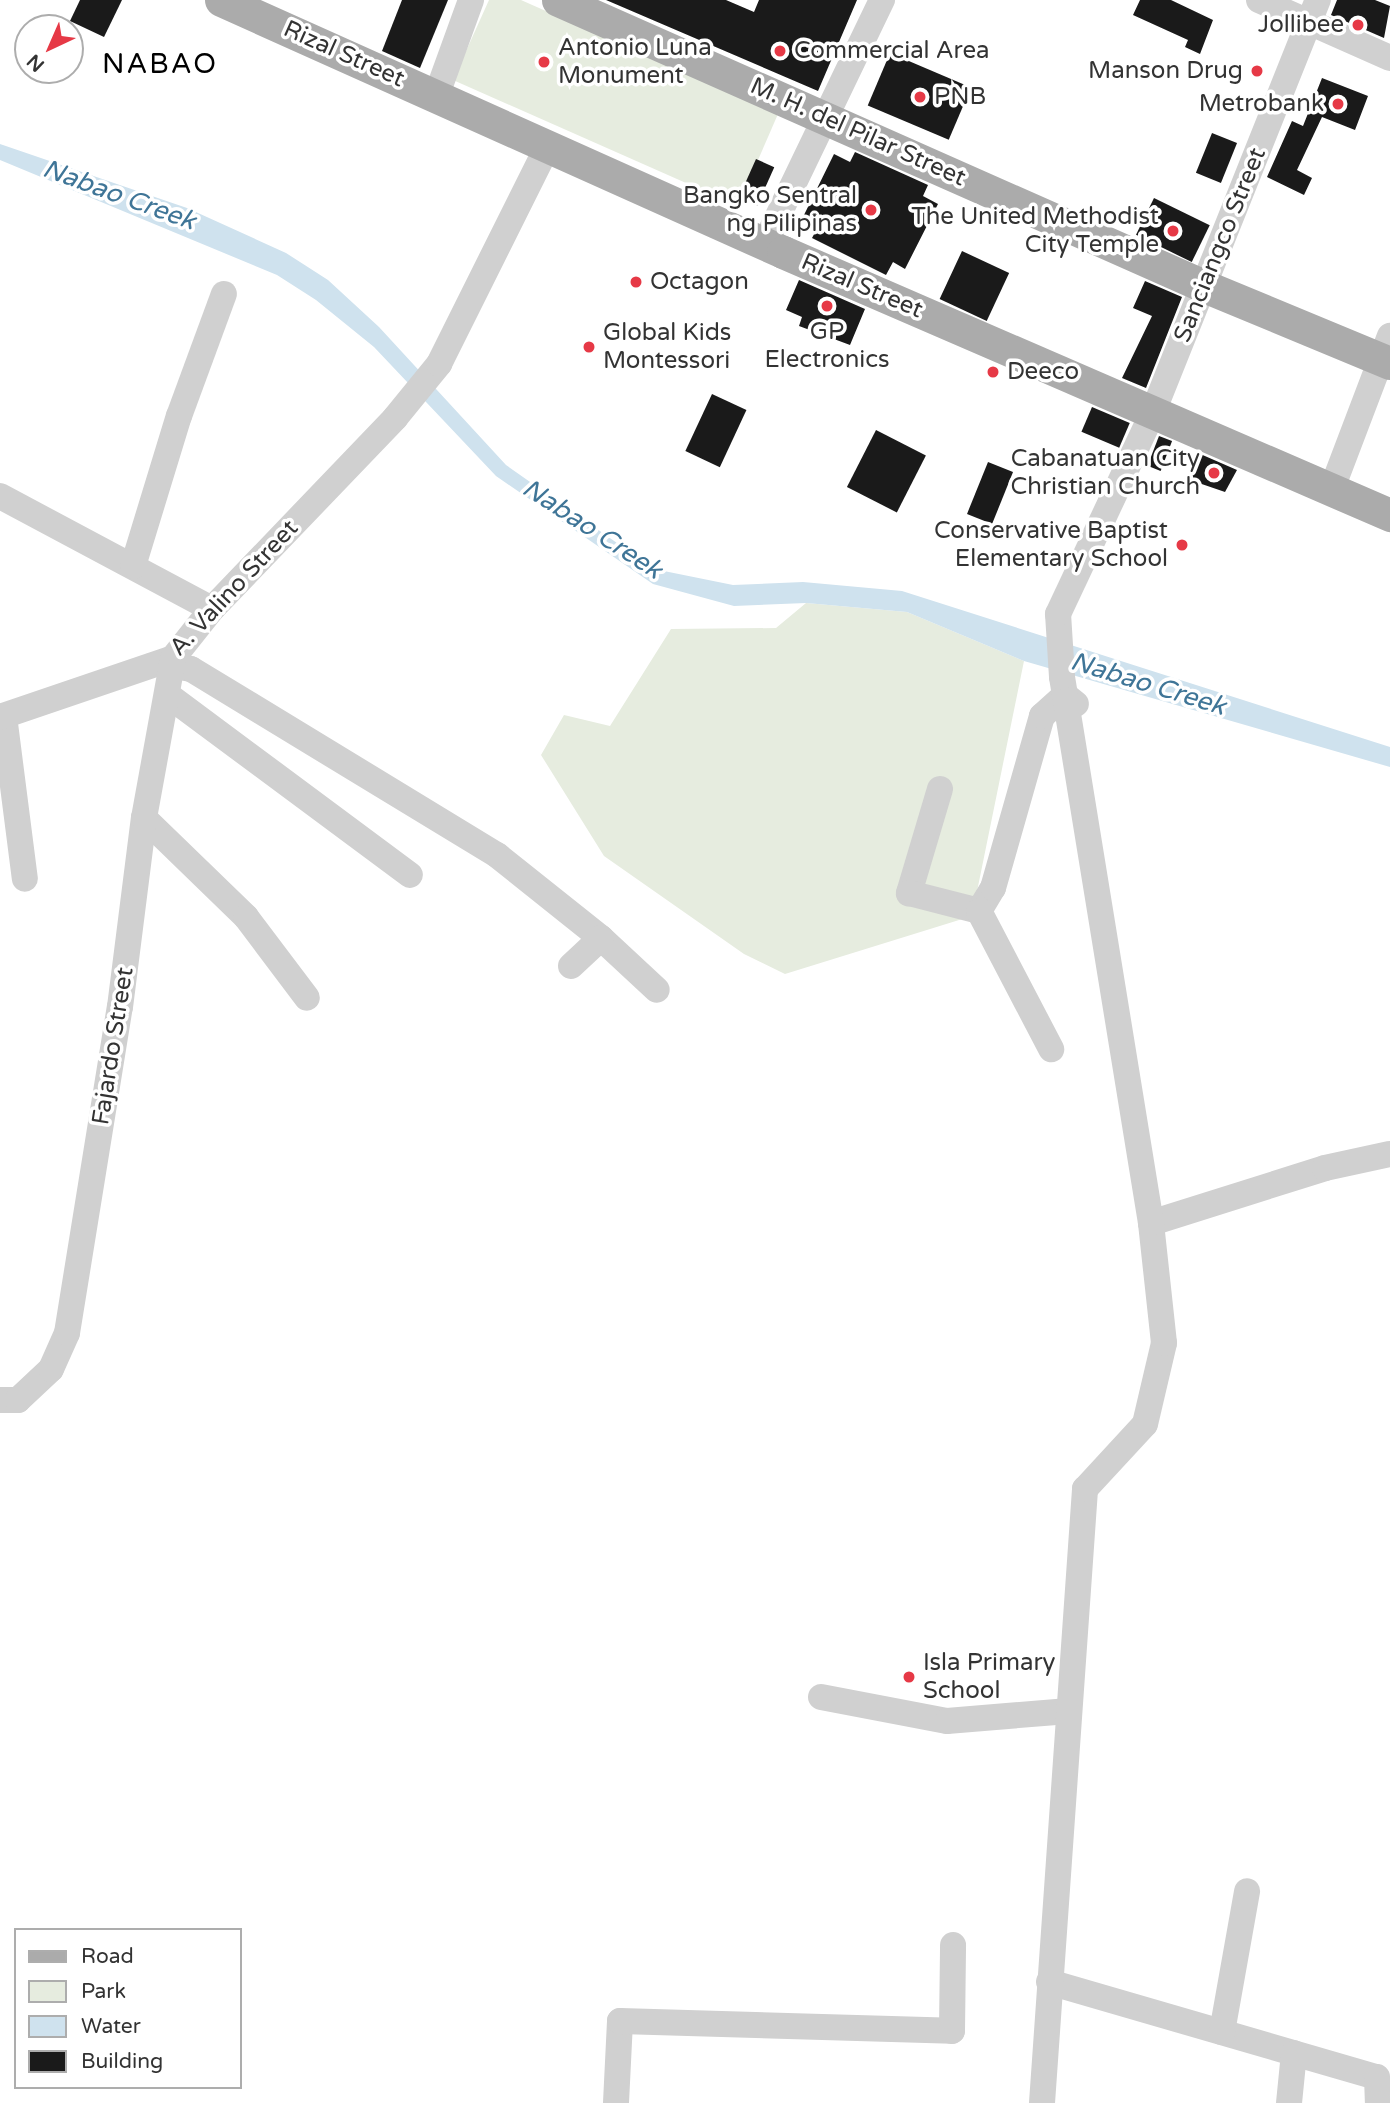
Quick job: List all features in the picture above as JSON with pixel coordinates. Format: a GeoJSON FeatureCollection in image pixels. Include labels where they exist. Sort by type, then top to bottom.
{"type":"FeatureCollection","features":[{"type":"Feature","properties":{"kind":"main road","name":"Rizal Street"},"geometry":{"type":"LineString","coordinates":[[221,0],[437,94],[765,243],[1390,514]]}},
{"type":"Feature","properties":{"kind":"main road","name":"M. H. del Pilar Street"},"geometry":{"type":"LineString","coordinates":[[558,0],[1204,286],[1387,353]]}},
{"type":"Feature","properties":{"kind":"street"},"geometry":{"type":"LineString","coordinates":[[437,94],[471,0]]}},
{"type":"Feature","properties":{"kind":"street"},"geometry":{"type":"LineString","coordinates":[[765,243],[882,0]]}},
{"type":"Feature","properties":{"kind":"street"},"geometry":{"type":"LineString","coordinates":[[1259,0],[1314,11],[1390,58]]}},
{"type":"Feature","properties":{"kind":"street","name":"Sanciangco Street"},"geometry":{"type":"LineString","coordinates":[[1064,686],[1056,633],[1058,614],[1153,412],[1314,11]]}},
{"type":"Feature","properties":{"kind":"street","name":"A. Valino Street"},"geometry":{"type":"LineString","coordinates":[[2,717],[173,662],[212,609],[395,418],[439,364],[548,145]]}},
{"type":"Feature","properties":{"kind":"street"},"geometry":{"type":"LineString","coordinates":[[133,566],[179,416],[224,294]]}},
{"type":"Feature","properties":{"kind":"street"},"geometry":{"type":"LineString","coordinates":[[1332,491],[1387,353]]}},
{"type":"Feature","properties":{"kind":"street"},"geometry":{"type":"LineString","coordinates":[[0,496],[212,609]]}},
{"type":"Feature","properties":{"kind":"street"},"geometry":{"type":"LineString","coordinates":[[173,662],[191,669],[497,855],[601,938],[657,990]]}},
{"type":"Feature","properties":{"kind":"street","name":"Fajardo Street"},"geometry":{"type":"LineString","coordinates":[[0,1400],[18,1400],[51,1369],[67,1333],[120,1007],[144,817],[169,696],[173,662]]}},
{"type":"Feature","properties":{"kind":"street"},"geometry":{"type":"LineString","coordinates":[[1064,686],[1082,708],[1107,876]]}},
{"type":"Feature","properties":{"kind":"street"},"geometry":{"type":"LineString","coordinates":[[979,911],[993,888],[1042,716],[1064,686]]}},
{"type":"Feature","properties":{"kind":"street"},"geometry":{"type":"LineString","coordinates":[[1042,2103],[1085,1489],[1145,1424],[1164,1343],[1152,1223],[1064,686]]}},
{"type":"Feature","properties":{"kind":"street"},"geometry":{"type":"LineString","coordinates":[[169,696],[410,875]]}},
{"type":"Feature","properties":{"kind":"street"},"geometry":{"type":"LineString","coordinates":[[2,717],[24,879]]}},
{"type":"Feature","properties":{"kind":"street"},"geometry":{"type":"LineString","coordinates":[[940,789],[909,892],[979,911],[1051,1049]]}},
{"type":"Feature","properties":{"kind":"street"},"geometry":{"type":"LineString","coordinates":[[144,817],[246,917],[307,998]]}},
{"type":"Feature","properties":{"kind":"street"},"geometry":{"type":"LineString","coordinates":[[572,966],[601,938]]}},
{"type":"Feature","properties":{"kind":"street"},"geometry":{"type":"LineString","coordinates":[[1152,1223],[1325,1168],[1390,1154]]}},
{"type":"Feature","properties":{"kind":"street"},"geometry":{"type":"LineString","coordinates":[[821,1697],[947,1721],[1069,1711]]}},
{"type":"Feature","properties":{"kind":"street"},"geometry":{"type":"LineString","coordinates":[[1222,2032],[1247,1891]]}},
{"type":"Feature","properties":{"kind":"street"},"geometry":{"type":"LineString","coordinates":[[616,2103],[620,2021],[952,2031],[953,1945]]}},
{"type":"Feature","properties":{"kind":"street"},"geometry":{"type":"LineString","coordinates":[[1049,1982],[1377,2077],[1378,2103]]}},
{"type":"Feature","properties":{"kind":"street"},"geometry":{"type":"LineString","coordinates":[[1289,2103],[1294,2053]]}},
{"type":"Feature","properties":{"kind":"green space"},"geometry":{"type":"Polygon","coordinates":[[[489,0],[521,0],[778,114],[738,206],[453,80],[489,0]]]}},
{"type":"Feature","properties":{"kind":"green space"},"geometry":{"type":"Polygon","coordinates":[[[806,603],[907,612],[1024,661],[972,916],[785,974],[744,954],[604,856],[541,755],[564,715],[610,726],[671,629],[776,628],[806,603]]]}},
{"type":"Feature","properties":{"kind":"water","name":"Nabao Creek"},"geometry":{"type":"Polygon","coordinates":[[[0,144],[187,208],[286,253],[328,280],[379,327],[506,465],[654,569],[733,585],[803,582],[902,591],[1390,747],[1390,767],[1024,661],[907,612],[806,603],[734,606],[653,584],[496,476],[374,347],[316,300],[277,275],[0,160],[0,144]]]}},
{"type":"Feature","properties":{"kind":"building"},"geometry":{"type":"Polygon","coordinates":[[[80,0],[122,0],[104,37],[84,28],[84,14],[73,14],[80,0]]]}},
{"type":"Feature","properties":{"kind":"building"},"geometry":{"type":"Polygon","coordinates":[[[402,0],[448,0],[420,68],[382,51],[402,0]]]}},
{"type":"Feature","properties":{"kind":"building","name":"Commercial Area"},"geometry":{"type":"Polygon","coordinates":[[[606,0],[726,0],[754,12],[759,0],[857,0],[818,91],[606,0]]]}},
{"type":"Feature","properties":{"kind":"building"},"geometry":{"type":"Polygon","coordinates":[[[1140,0],[1171,0],[1213,20],[1200,54],[1185,47],[1188,40],[1133,15],[1140,0]]]}},
{"type":"Feature","properties":{"kind":"building","name":"Jollibee"},"geometry":{"type":"Polygon","coordinates":[[[1337,0],[1375,0],[1390,6],[1384,38],[1331,15],[1337,0]]]}},
{"type":"Feature","properties":{"kind":"building","name":"PNB"},"geometry":{"type":"Polygon","coordinates":[[[890,53],[971,87],[949,140],[868,105],[890,53]]]}},
{"type":"Feature","properties":{"kind":"building"},"geometry":{"type":"Polygon","coordinates":[[[1322,78],[1368,96],[1355,130],[1322,117],[1297,170],[1312,178],[1304,195],[1267,177],[1292,121],[1303,126],[1322,78]]]}},
{"type":"Feature","properties":{"kind":"building"},"geometry":{"type":"Polygon","coordinates":[[[1212,133],[1237,143],[1221,183],[1196,173],[1212,133]]]}},
{"type":"Feature","properties":{"kind":"building","name":"Bangko Sentral ng Pilipinas"},"geometry":{"type":"Polygon","coordinates":[[[855,152],[928,185],[923,196],[938,204],[905,269],[893,262],[886,275],[812,238],[819,225],[803,217],[834,154],[850,162],[855,152]]]}},
{"type":"Feature","properties":{"kind":"building"},"geometry":{"type":"Polygon","coordinates":[[[756,159],[774,167],[757,206],[739,197],[756,159]]]}},
{"type":"Feature","properties":{"kind":"building","name":"The United Methodist City Temple"},"geometry":{"type":"Polygon","coordinates":[[[1154,198],[1210,225],[1192,262],[1136,235],[1154,198]]]}},
{"type":"Feature","properties":{"kind":"building"},"geometry":{"type":"Polygon","coordinates":[[[962,251],[1009,273],[987,321],[940,299],[962,251]]]}},
{"type":"Feature","properties":{"kind":"building","name":"GP Electronics"},"geometry":{"type":"Polygon","coordinates":[[[799,280],[865,309],[850,345],[799,326],[802,317],[786,310],[799,280]]]}},
{"type":"Feature","properties":{"kind":"building"},"geometry":{"type":"Polygon","coordinates":[[[1145,281],[1182,297],[1146,388],[1122,378],[1152,316],[1133,308],[1145,281]]]}},
{"type":"Feature","properties":{"kind":"building"},"geometry":{"type":"Polygon","coordinates":[[[712,394],[746,410],[720,467],[685,451],[712,394]]]}},
{"type":"Feature","properties":{"kind":"building"},"geometry":{"type":"Polygon","coordinates":[[[1092,407],[1130,423],[1119,448],[1081,432],[1092,407]]]}},
{"type":"Feature","properties":{"kind":"building"},"geometry":{"type":"Polygon","coordinates":[[[876,430],[926,455],[897,512],[847,487],[876,430]]]}},
{"type":"Feature","properties":{"kind":"building"},"geometry":{"type":"Polygon","coordinates":[[[1159,436],[1172,441],[1161,471],[1148,466],[1159,436]]]}},
{"type":"Feature","properties":{"kind":"building","name":"Cabanatuan City Christian Church"},"geometry":{"type":"Polygon","coordinates":[[[1198,453],[1237,470],[1225,492],[1190,480],[1198,453]]]}},
{"type":"Feature","properties":{"kind":"building"},"geometry":{"type":"Polygon","coordinates":[[[988,462],[1013,472],[992,524],[967,514],[988,462]]]}},
{"type":"Feature","properties":{"kind":"place","name":"Jollibee"},"geometry":{"type":"Point","coordinates":[1358,25]}},
{"type":"Feature","properties":{"kind":"place","name":"Commercial Area"},"geometry":{"type":"Point","coordinates":[780,51]}},
{"type":"Feature","properties":{"kind":"place","name":"Antonio Luna Monument"},"geometry":{"type":"Point","coordinates":[544,62]}},
{"type":"Feature","properties":{"kind":"place","name":"Manson Drug"},"geometry":{"type":"Point","coordinates":[1257,71]}},
{"type":"Feature","properties":{"kind":"place","name":"PNB"},"geometry":{"type":"Point","coordinates":[920,97]}},
{"type":"Feature","properties":{"kind":"place","name":"Metrobank"},"geometry":{"type":"Point","coordinates":[1338,104]}},
{"type":"Feature","properties":{"kind":"place","name":"Bangko Sentral ng Pilipinas"},"geometry":{"type":"Point","coordinates":[871,210]}},
{"type":"Feature","properties":{"kind":"place","name":"The United Methodist City Temple"},"geometry":{"type":"Point","coordinates":[1173,231]}},
{"type":"Feature","properties":{"kind":"place","name":"Octagon"},"geometry":{"type":"Point","coordinates":[636,282]}},
{"type":"Feature","properties":{"kind":"place","name":"GP Electronics"},"geometry":{"type":"Point","coordinates":[827,306]}},
{"type":"Feature","properties":{"kind":"place","name":"Global Kids Montessori"},"geometry":{"type":"Point","coordinates":[589,347]}},
{"type":"Feature","properties":{"kind":"place","name":"Deeco"},"geometry":{"type":"Point","coordinates":[993,372]}},
{"type":"Feature","properties":{"kind":"place","name":"Cabanatuan City Christian Church"},"geometry":{"type":"Point","coordinates":[1214,473]}},
{"type":"Feature","properties":{"kind":"place","name":"Conservative Baptist Elementary School"},"geometry":{"type":"Point","coordinates":[1182,545]}},
{"type":"Feature","properties":{"kind":"place","name":"Isla Primary School"},"geometry":{"type":"Point","coordinates":[909,1677]}},
{"type":"Feature","properties":{"kind":"district","name":"NABAO"},"geometry":{"type":"Point","coordinates":[160,64]}}]}
